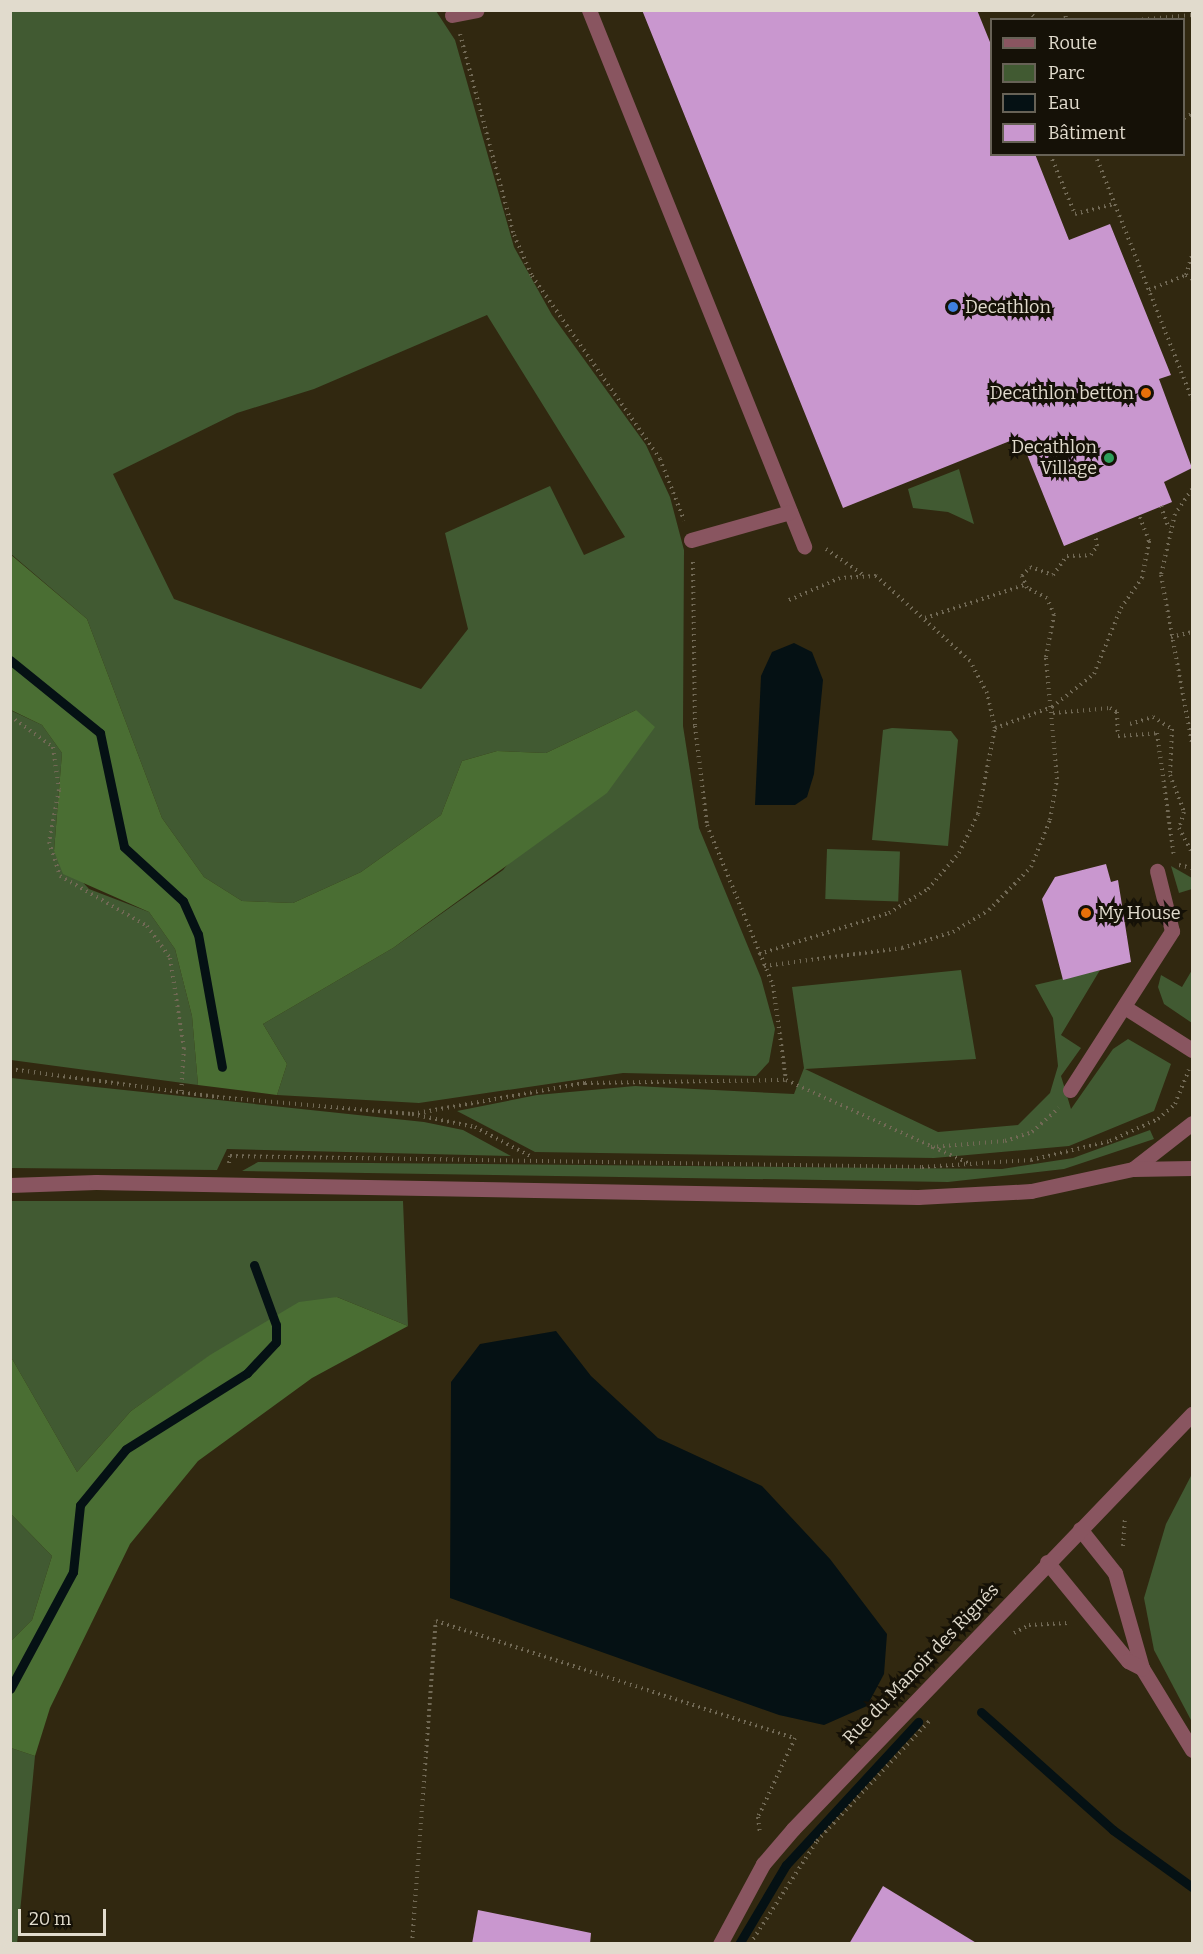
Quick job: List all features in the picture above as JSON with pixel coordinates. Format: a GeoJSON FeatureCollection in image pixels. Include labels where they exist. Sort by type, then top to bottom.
{"type":"FeatureCollection","features":[{"type":"Feature","properties":{"kind":"street"},"geometry":{"type":"LineString","coordinates":[[452,15],[477,10]]}},
{"type":"Feature","properties":{"kind":"street"},"geometry":{"type":"LineString","coordinates":[[589,10],[804,546]]}},
{"type":"Feature","properties":{"kind":"street"},"geometry":{"type":"LineString","coordinates":[[691,540],[790,512]]}},
{"type":"Feature","properties":{"kind":"street"},"geometry":{"type":"LineString","coordinates":[[1070,1090],[1126,1008],[1172,931],[1157,871]]}},
{"type":"Feature","properties":{"kind":"street"},"geometry":{"type":"LineString","coordinates":[[1126,1008],[1192,1050]]}},
{"type":"Feature","properties":{"kind":"street"},"geometry":{"type":"LineString","coordinates":[[1133,1169],[1192,1124]]}},
{"type":"Feature","properties":{"kind":"street"},"geometry":{"type":"LineString","coordinates":[[10,1185],[96,1182],[918,1197],[1031,1191],[1133,1169],[1192,1168]]}},
{"type":"Feature","properties":{"kind":"street","name":"Rue du Manoir des Rignés"},"geometry":{"type":"LineString","coordinates":[[720,1944],[763,1864],[1047,1562],[1192,1414]]}},
{"type":"Feature","properties":{"kind":"street"},"geometry":{"type":"LineString","coordinates":[[1080,1529],[1104,1555],[1125,1592],[1142,1668],[1192,1750]]}},
{"type":"Feature","properties":{"kind":"street"},"geometry":{"type":"LineString","coordinates":[[1047,1562],[1090,1609],[1128,1661],[1142,1668]]}},
{"type":"Feature","properties":{"kind":"path"},"geometry":{"type":"LineString","coordinates":[[452,15],[514,235],[532,276],[660,459],[691,540],[695,726],[707,825],[764,966],[782,1019],[786,1080]]}},
{"type":"Feature","properties":{"kind":"path"},"geometry":{"type":"LineString","coordinates":[[1158,18],[1192,15]]}},
{"type":"Feature","properties":{"kind":"path"},"geometry":{"type":"LineString","coordinates":[[1051,156],[1074,214],[1114,204]]}},
{"type":"Feature","properties":{"kind":"path"},"geometry":{"type":"LineString","coordinates":[[1096,156],[1192,399]]}},
{"type":"Feature","properties":{"kind":"path"},"geometry":{"type":"LineString","coordinates":[[1186,275],[1192,255]]}},
{"type":"Feature","properties":{"kind":"path"},"geometry":{"type":"LineString","coordinates":[[1149,290],[1186,275]]}},
{"type":"Feature","properties":{"kind":"path"},"geometry":{"type":"LineString","coordinates":[[1186,275],[1192,279]]}},
{"type":"Feature","properties":{"kind":"path"},"geometry":{"type":"LineString","coordinates":[[1192,489],[1170,530],[1161,575],[1171,637],[1191,725],[1192,744]]}},
{"type":"Feature","properties":{"kind":"path"},"geometry":{"type":"LineString","coordinates":[[1161,506],[1170,530]]}},
{"type":"Feature","properties":{"kind":"path"},"geometry":{"type":"LineString","coordinates":[[1052,710],[1094,674],[1121,608],[1142,578],[1149,541],[1139,515]]}},
{"type":"Feature","properties":{"kind":"path"},"geometry":{"type":"LineString","coordinates":[[1024,585],[1022,576],[1030,567],[1053,575],[1067,556],[1091,555],[1097,546],[1095,534]]}},
{"type":"Feature","properties":{"kind":"path"},"geometry":{"type":"LineString","coordinates":[[759,954],[889,913],[928,889],[959,853],[978,814],[995,728],[980,676],[925,618],[887,584],[861,574],[815,542],[804,546]]}},
{"type":"Feature","properties":{"kind":"path"},"geometry":{"type":"LineString","coordinates":[[787,601],[861,574]]}},
{"type":"Feature","properties":{"kind":"path"},"geometry":{"type":"LineString","coordinates":[[764,966],[929,941],[971,924],[1010,893],[1031,867],[1050,820],[1057,778],[1046,657],[1053,609],[1047,598],[1024,585],[925,618]]}},
{"type":"Feature","properties":{"kind":"path"},"geometry":{"type":"LineString","coordinates":[[1171,637],[1192,632]]}},
{"type":"Feature","properties":{"kind":"path"},"geometry":{"type":"LineString","coordinates":[[995,728],[1052,710],[1110,708],[1118,717],[1118,736],[1157,733],[1174,860],[1192,868]]}},
{"type":"Feature","properties":{"kind":"path"},"geometry":{"type":"LineString","coordinates":[[10,716],[52,747],[58,790],[49,842],[60,876],[147,926],[170,958],[184,1048],[181,1092]]}},
{"type":"Feature","properties":{"kind":"path"},"geometry":{"type":"LineString","coordinates":[[1130,724],[1153,717],[1172,729],[1170,775],[1184,812],[1179,828],[1192,852]]}},
{"type":"Feature","properties":{"kind":"path"},"geometry":{"type":"LineString","coordinates":[[228,1165],[230,1156],[534,1158],[973,1166],[1052,1156],[1139,1129],[1175,1104],[1192,1064]]}},
{"type":"Feature","properties":{"kind":"path"},"geometry":{"type":"LineString","coordinates":[[10,1069],[181,1092],[412,1114],[475,1127],[534,1158]]}},
{"type":"Feature","properties":{"kind":"path"},"geometry":{"type":"LineString","coordinates":[[412,1114],[585,1083],[786,1080],[973,1166]]}},
{"type":"Feature","properties":{"kind":"path"},"geometry":{"type":"LineString","coordinates":[[930,1147],[1005,1141],[1032,1132],[1048,1121],[1070,1090]]}},
{"type":"Feature","properties":{"kind":"path"},"geometry":{"type":"LineString","coordinates":[[1122,1554],[1125,1518],[1132,1510]]}},
{"type":"Feature","properties":{"kind":"path"},"geometry":{"type":"LineString","coordinates":[[1003,1640],[1029,1624],[1069,1623],[1090,1609]]}},
{"type":"Feature","properties":{"kind":"path"},"geometry":{"type":"LineString","coordinates":[[412,1944],[436,1621],[795,1738],[758,1817],[763,1864]]}},
{"type":"Feature","properties":{"kind":"path"},"geometry":{"type":"LineString","coordinates":[[750,1944],[817,1841],[930,1723],[933,1710]]}},
{"type":"Feature","properties":{"kind":"green space"},"geometry":{"type":"Polygon","coordinates":[[[10,11],[436,11],[455,40],[514,247],[552,315],[646,445],[670,497],[684,550],[683,726],[699,828],[761,978],[775,1029],[769,1062],[756,1076],[623,1073],[419,1103],[277,1095],[287,1064],[263,1024],[393,948],[503,870],[636,710],[546,753],[497,751],[462,761],[441,815],[361,872],[293,903],[242,901],[204,877],[162,818],[87,619],[11,554],[10,11]],[[487,315],[314,389],[237,413],[113,474],[174,599],[421,689],[468,629],[445,533],[550,486],[584,555],[625,537],[487,315]]]}},
{"type":"Feature","properties":{"kind":"green space"},"geometry":{"type":"Polygon","coordinates":[[[959,469],[974,524],[948,512],[913,508],[908,489],[959,469]]]}},
{"type":"Feature","properties":{"kind":"green space"},"geometry":{"type":"Polygon","coordinates":[[[10,554],[87,619],[162,818],[204,877],[242,901],[293,903],[361,872],[441,815],[462,761],[497,751],[546,753],[636,710],[655,727],[607,793],[393,948],[263,1024],[287,1064],[277,1095],[198,1085],[192,1016],[175,949],[149,912],[63,874],[54,851],[62,753],[42,725],[11,710],[10,554]]]}},
{"type":"Feature","properties":{"kind":"green space"},"geometry":{"type":"Polygon","coordinates":[[[10,710],[42,725],[62,753],[54,851],[89,889],[149,912],[175,949],[192,1016],[198,1085],[11,1060],[10,710]]]}},
{"type":"Feature","properties":{"kind":"green space"},"geometry":{"type":"Polygon","coordinates":[[[892,728],[951,731],[958,740],[948,846],[872,840],[883,730],[892,728]]]}},
{"type":"Feature","properties":{"kind":"green space"},"geometry":{"type":"Polygon","coordinates":[[[827,849],[900,852],[898,902],[825,899],[827,849]]]}},
{"type":"Feature","properties":{"kind":"green space"},"geometry":{"type":"Polygon","coordinates":[[[1171,866],[1192,878],[1192,889],[1179,893],[1171,866]]]}},
{"type":"Feature","properties":{"kind":"green space"},"geometry":{"type":"Polygon","coordinates":[[[961,970],[976,1059],[805,1069],[938,1132],[1018,1125],[1050,1093],[1058,1066],[1053,1018],[1035,985],[1100,970],[1061,1035],[1081,1048],[1061,1076],[1071,1109],[1113,1049],[1128,1039],[1171,1064],[1154,1111],[1069,1146],[934,1158],[535,1152],[457,1111],[537,1095],[635,1086],[794,1094],[804,1068],[792,987],[961,970]]]}},
{"type":"Feature","properties":{"kind":"green space"},"geometry":{"type":"Polygon","coordinates":[[[1192,970],[1192,1023],[1164,1004],[1158,987],[1161,975],[1182,987],[1192,970]]]}},
{"type":"Feature","properties":{"kind":"green space"},"geometry":{"type":"Polygon","coordinates":[[[11,1078],[424,1122],[463,1130],[511,1156],[227,1149],[217,1170],[11,1168],[11,1078]]]}},
{"type":"Feature","properties":{"kind":"green space"},"geometry":{"type":"Polygon","coordinates":[[[1150,1130],[1154,1139],[1064,1169],[948,1182],[242,1171],[258,1162],[1002,1169],[1073,1158],[1150,1130]]]}},
{"type":"Feature","properties":{"kind":"green space"},"geometry":{"type":"Polygon","coordinates":[[[10,1201],[403,1201],[408,1326],[337,1297],[211,1355],[131,1411],[77,1472],[11,1357],[10,1201]]]}},
{"type":"Feature","properties":{"kind":"green space"},"geometry":{"type":"Polygon","coordinates":[[[337,1297],[408,1326],[312,1378],[198,1461],[130,1544],[50,1708],[35,1756],[11,1748],[11,1641],[32,1620],[52,1556],[11,1514],[11,1357],[77,1472],[131,1411],[210,1355],[299,1302],[337,1297]]]}},
{"type":"Feature","properties":{"kind":"green space"},"geometry":{"type":"Polygon","coordinates":[[[1192,1474],[1192,1722],[1154,1650],[1144,1598],[1166,1524],[1192,1474]]]}},
{"type":"Feature","properties":{"kind":"green space"},"geometry":{"type":"Polygon","coordinates":[[[11,1514],[52,1556],[32,1620],[11,1641],[11,1514]]]}},
{"type":"Feature","properties":{"kind":"green space"},"geometry":{"type":"Polygon","coordinates":[[[11,1748],[35,1756],[17,1944],[10,1943],[11,1748]]]}},
{"type":"Feature","properties":{"kind":"water"},"geometry":{"type":"Polygon","coordinates":[[[794,643],[812,652],[823,680],[814,774],[807,797],[795,805],[755,805],[761,676],[772,652],[794,643]]]}},
{"type":"Feature","properties":{"kind":"water"},"geometry":{"type":"Polygon","coordinates":[[[556,1331],[591,1376],[658,1438],[762,1486],[830,1559],[887,1634],[884,1674],[867,1706],[824,1725],[779,1715],[450,1598],[451,1382],[480,1344],[556,1331]]]}},
{"type":"Feature","properties":{"kind":"building","name":"Decathlon"},"geometry":{"type":"Polygon","coordinates":[[[642,10],[977,10],[990,42],[990,156],[1036,156],[1069,240],[1110,224],[1171,375],[1159,379],[1192,468],[1164,482],[1172,502],[1064,546],[1020,437],[843,508],[642,10]]]}},
{"type":"Feature","properties":{"kind":"building","name":"My House"},"geometry":{"type":"Polygon","coordinates":[[[1106,864],[1111,882],[1118,880],[1131,962],[1063,980],[1042,899],[1055,877],[1106,864]]]}},
{"type":"Feature","properties":{"kind":"building"},"geometry":{"type":"Polygon","coordinates":[[[883,1886],[978,1944],[849,1944],[883,1886]]]}},
{"type":"Feature","properties":{"kind":"building"},"geometry":{"type":"Polygon","coordinates":[[[478,1910],[591,1933],[590,1944],[472,1944],[478,1910]]]}},
{"type":"Feature","properties":{"kind":"waterway"},"geometry":{"type":"LineString","coordinates":[[10,660],[100,733],[124,847],[183,901],[198,934],[222,1067]]}},
{"type":"Feature","properties":{"kind":"waterway"},"geometry":{"type":"LineString","coordinates":[[10,1689],[73,1572],[80,1505],[126,1449],[247,1373],[276,1342],[276,1325],[254,1265]]}},
{"type":"Feature","properties":{"kind":"waterway"},"geometry":{"type":"LineString","coordinates":[[981,1712],[1113,1830],[1192,1887]]}},
{"type":"Feature","properties":{"kind":"waterway"},"geometry":{"type":"LineString","coordinates":[[739,1944],[786,1865],[918,1722]]}},
{"type":"Feature","properties":{"kind":"place","name":"Decathlon"},"geometry":{"type":"Point","coordinates":[953,307]}},
{"type":"Feature","properties":{"kind":"place","name":"Decathlon betton"},"geometry":{"type":"Point","coordinates":[1146,393]}},
{"type":"Feature","properties":{"kind":"place","name":"Decathlon Village"},"geometry":{"type":"Point","coordinates":[1109,458]}},
{"type":"Feature","properties":{"kind":"place","name":"My House"},"geometry":{"type":"Point","coordinates":[1086,913]}}]}
